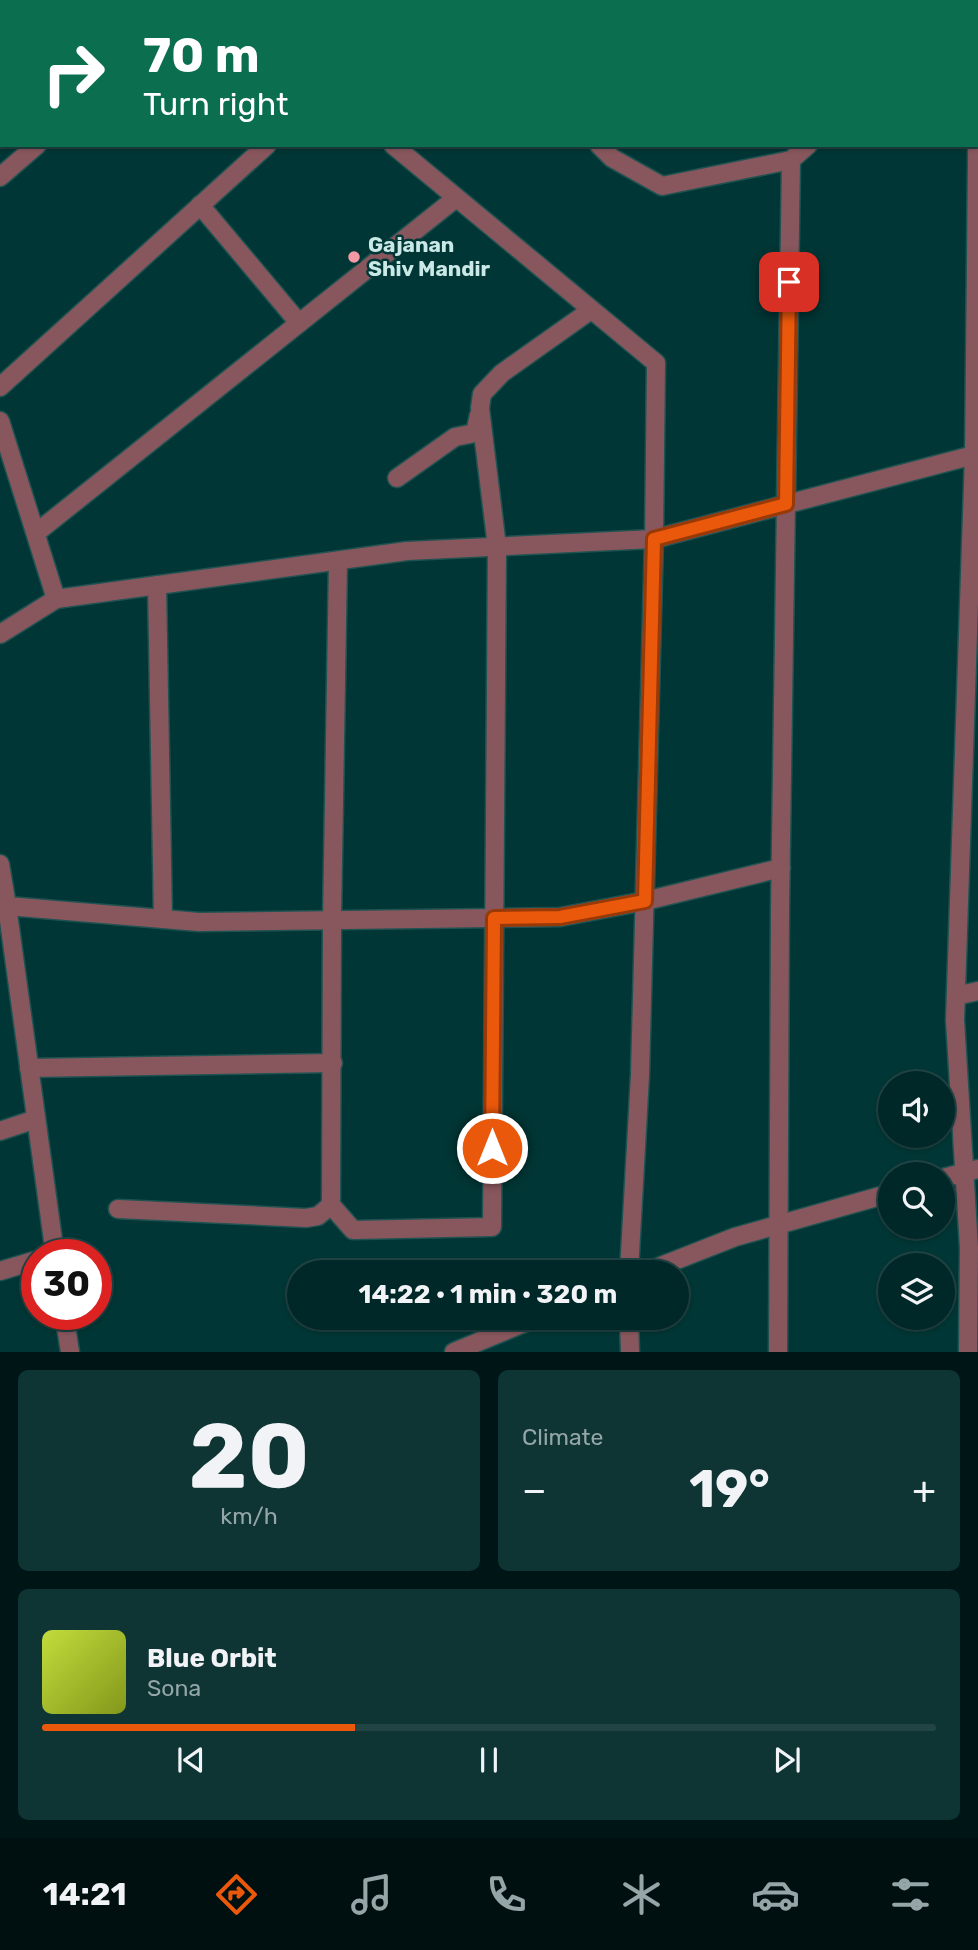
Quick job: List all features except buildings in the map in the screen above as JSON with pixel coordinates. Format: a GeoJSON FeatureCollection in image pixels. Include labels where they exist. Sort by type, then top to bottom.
{"type":"FeatureCollection","features":[{"type":"Feature","properties":{"kind":"street"},"geometry":{"type":"LineString","coordinates":[[0,177],[35,147]]}},
{"type":"Feature","properties":{"kind":"street"},"geometry":{"type":"LineString","coordinates":[[0,387],[265,147]]}},
{"type":"Feature","properties":{"kind":"street"},"geometry":{"type":"LineString","coordinates":[[396,147],[656,363],[640,1075],[630,1260]]}},
{"type":"Feature","properties":{"kind":"street"},"geometry":{"type":"LineString","coordinates":[[601,147],[612,158],[662,186],[791,160],[806,147]]}},
{"type":"Feature","properties":{"kind":"street"},"geometry":{"type":"LineString","coordinates":[[968,1352],[973,1308],[969,1248],[971,1170],[956,996],[970,818],[978,147]]}},
{"type":"Feature","properties":{"kind":"street"},"geometry":{"type":"LineString","coordinates":[[778,1352],[781,868],[791,160]]}},
{"type":"Feature","properties":{"kind":"street"},"geometry":{"type":"LineString","coordinates":[[36,533],[456,198]]}},
{"type":"Feature","properties":{"kind":"street"},"geometry":{"type":"LineString","coordinates":[[200,205],[299,323]]}},
{"type":"Feature","properties":{"kind":"street"},"geometry":{"type":"LineString","coordinates":[[397,478],[455,437],[475,433],[482,394],[502,373],[591,310]]}},
{"type":"Feature","properties":{"kind":"street"},"geometry":{"type":"LineString","coordinates":[[338,561],[331,1205],[353,1230],[492,1227],[497,547],[480,408]]}},
{"type":"Feature","properties":{"kind":"street"},"geometry":{"type":"LineString","coordinates":[[0,421],[57,599]]}},
{"type":"Feature","properties":{"kind":"street"},"geometry":{"type":"LineString","coordinates":[[0,634],[57,599],[407,551],[654,539],[976,454]]}},
{"type":"Feature","properties":{"kind":"street"},"geometry":{"type":"LineString","coordinates":[[157,585],[163,919]]}},
{"type":"Feature","properties":{"kind":"street"},"geometry":{"type":"LineString","coordinates":[[0,864],[7,906],[8,971],[29,1068],[53,1239]]}},
{"type":"Feature","properties":{"kind":"street"},"geometry":{"type":"LineString","coordinates":[[7,906],[199,922],[560,917],[645,901],[781,868]]}},
{"type":"Feature","properties":{"kind":"street"},"geometry":{"type":"LineString","coordinates":[[956,996],[978,991]]}},
{"type":"Feature","properties":{"kind":"street"},"geometry":{"type":"LineString","coordinates":[[29,1068],[332,1063]]}},
{"type":"Feature","properties":{"kind":"street"},"geometry":{"type":"LineString","coordinates":[[0,1131],[36,1119]]}},
{"type":"Feature","properties":{"kind":"street"},"geometry":{"type":"LineString","coordinates":[[677,1260],[735,1237],[878,1197]]}},
{"type":"Feature","properties":{"kind":"street"},"geometry":{"type":"LineString","coordinates":[[118,1209],[306,1218],[318,1216],[331,1205]]}},
{"type":"Feature","properties":{"kind":"street"},"geometry":{"type":"LineString","coordinates":[[0,1271],[21,1265]]}},
{"type":"Feature","properties":{"kind":"street"},"geometry":{"type":"LineString","coordinates":[[67,1330],[70,1352]]}},
{"type":"Feature","properties":{"kind":"street"},"geometry":{"type":"LineString","coordinates":[[454,1352],[507,1330]]}},
{"type":"Feature","properties":{"kind":"street"},"geometry":{"type":"LineString","coordinates":[[629,1330],[630,1352]]}},
{"type":"Feature","properties":{"kind":"place","name":"Gajanan Shiv Mandir"},"geometry":{"type":"Point","coordinates":[354,257]}},
{"type":"Feature","properties":{"kind":"route"},"geometry":{"type":"LineString","coordinates":[[492,1148],[494,918],[560,917],[645,901],[654,539],[786,504],[789,282]]}}]}
